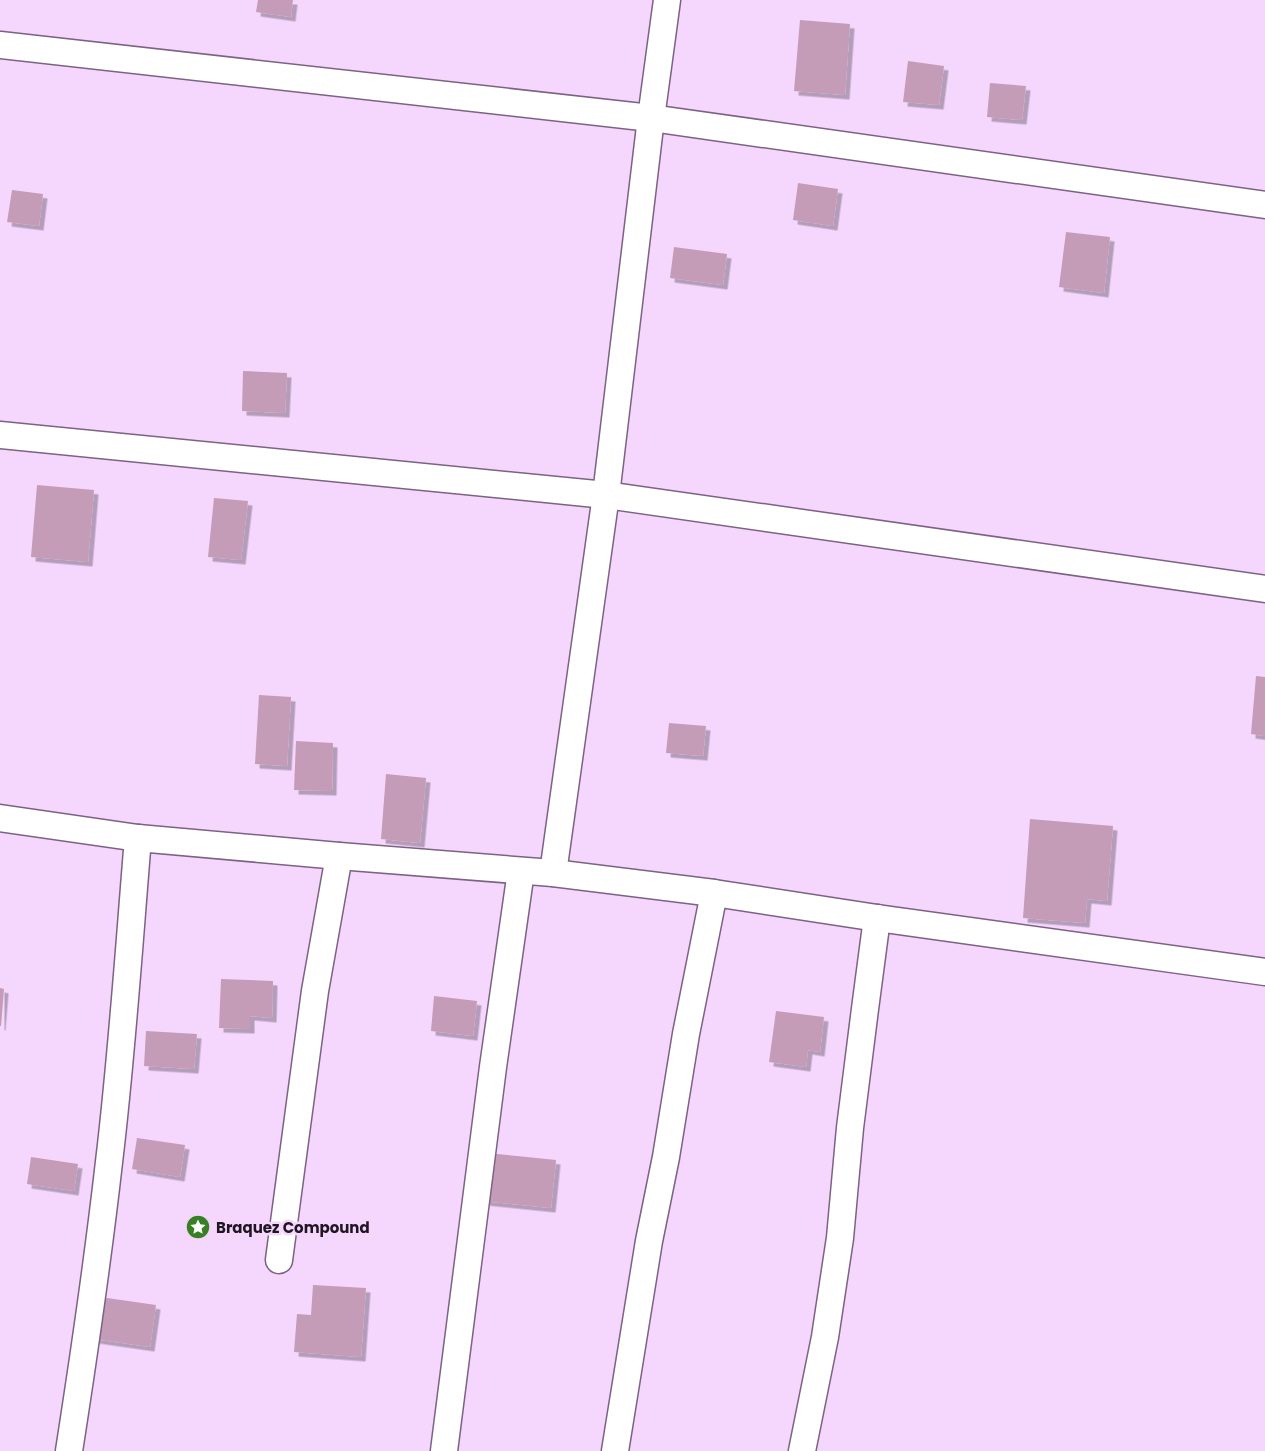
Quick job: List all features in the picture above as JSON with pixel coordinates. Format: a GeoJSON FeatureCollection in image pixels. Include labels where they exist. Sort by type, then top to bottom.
{"type":"FeatureCollection","features":[{"type":"Feature","properties":{"kind":"street"},"geometry":{"type":"LineString","coordinates":[[553,873],[606,495],[667,0]]}},
{"type":"Feature","properties":{"kind":"street"},"geometry":{"type":"LineString","coordinates":[[0,46],[651,118],[1265,205]]}},
{"type":"Feature","properties":{"kind":"street"},"geometry":{"type":"LineString","coordinates":[[0,435],[606,495],[1265,589]]}},
{"type":"Feature","properties":{"kind":"street"},"geometry":{"type":"LineString","coordinates":[[0,818],[138,838],[553,873],[714,893],[877,918],[1265,972]]}},
{"type":"Feature","properties":{"kind":"street"},"geometry":{"type":"LineString","coordinates":[[69,1451],[109,1162],[124,1015],[138,838]]}},
{"type":"Feature","properties":{"kind":"street"},"geometry":{"type":"LineString","coordinates":[[279,1260],[313,1000],[339,856]]}},
{"type":"Feature","properties":{"kind":"street"},"geometry":{"type":"LineString","coordinates":[[444,1451],[493,1067],[521,870]]}},
{"type":"Feature","properties":{"kind":"street"},"geometry":{"type":"LineString","coordinates":[[615,1451],[649,1241],[666,1157],[686,1034],[714,893]]}},
{"type":"Feature","properties":{"kind":"street"},"geometry":{"type":"LineString","coordinates":[[802,1451],[825,1337],[840,1238],[851,1118],[877,918]]}},
{"type":"Feature","properties":{"kind":"building"},"geometry":{"type":"Polygon","coordinates":[[[258,0],[293,0],[291,17],[256,12],[258,0]]]}},
{"type":"Feature","properties":{"kind":"building"},"geometry":{"type":"Polygon","coordinates":[[[800,20],[850,24],[845,95],[794,91],[800,20]]]}},
{"type":"Feature","properties":{"kind":"building"},"geometry":{"type":"Polygon","coordinates":[[[908,61],[944,66],[939,105],[903,102],[908,61]]]}},
{"type":"Feature","properties":{"kind":"building"},"geometry":{"type":"Polygon","coordinates":[[[990,83],[1026,86],[1022,120],[987,117],[990,83]]]}},
{"type":"Feature","properties":{"kind":"building"},"geometry":{"type":"Polygon","coordinates":[[[798,183],[838,189],[833,226],[793,220],[798,183]]]}},
{"type":"Feature","properties":{"kind":"building"},"geometry":{"type":"Polygon","coordinates":[[[12,190],[43,194],[39,226],[7,222],[12,190]]]}},
{"type":"Feature","properties":{"kind":"building"},"geometry":{"type":"Polygon","coordinates":[[[1066,232],[1110,237],[1104,293],[1059,287],[1066,232]]]}},
{"type":"Feature","properties":{"kind":"building"},"geometry":{"type":"Polygon","coordinates":[[[674,247],[727,254],[723,285],[670,278],[674,247]]]}},
{"type":"Feature","properties":{"kind":"building"},"geometry":{"type":"Polygon","coordinates":[[[243,371],[287,373],[285,413],[242,411],[243,371]]]}},
{"type":"Feature","properties":{"kind":"building"},"geometry":{"type":"Polygon","coordinates":[[[37,485],[94,490],[88,562],[31,557],[37,485]]]}},
{"type":"Feature","properties":{"kind":"building"},"geometry":{"type":"Polygon","coordinates":[[[214,498],[248,501],[241,560],[208,557],[214,498]]]}},
{"type":"Feature","properties":{"kind":"building"},"geometry":{"type":"Polygon","coordinates":[[[1256,676],[1265,677],[1265,736],[1251,734],[1256,676]]]}},
{"type":"Feature","properties":{"kind":"building"},"geometry":{"type":"Polygon","coordinates":[[[259,695],[291,697],[287,766],[255,764],[259,695]]]}},
{"type":"Feature","properties":{"kind":"building"},"geometry":{"type":"Polygon","coordinates":[[[669,723],[706,726],[703,756],[666,753],[669,723]]]}},
{"type":"Feature","properties":{"kind":"building"},"geometry":{"type":"Polygon","coordinates":[[[296,741],[333,743],[332,791],[294,790],[296,741]]]}},
{"type":"Feature","properties":{"kind":"building"},"geometry":{"type":"Polygon","coordinates":[[[386,774],[426,778],[420,843],[381,839],[386,774]]]}},
{"type":"Feature","properties":{"kind":"building"},"geometry":{"type":"Polygon","coordinates":[[[1030,819],[1113,826],[1107,901],[1087,899],[1085,923],[1023,918],[1030,819]]]}},
{"type":"Feature","properties":{"kind":"building"},"geometry":{"type":"Polygon","coordinates":[[[221,979],[273,981],[272,1018],[250,1016],[250,1029],[219,1028],[221,979]]]}},
{"type":"Feature","properties":{"kind":"building"},"geometry":{"type":"Polygon","coordinates":[[[0,988],[4,989],[1,1026],[0,1026],[0,988]]]}},
{"type":"Feature","properties":{"kind":"building"},"geometry":{"type":"Polygon","coordinates":[[[434,996],[477,1001],[473,1036],[431,1031],[434,996]]]}},
{"type":"Feature","properties":{"kind":"building"},"geometry":{"type":"Polygon","coordinates":[[[776,1011],[824,1017],[820,1052],[808,1050],[806,1067],[769,1062],[776,1011]]]}},
{"type":"Feature","properties":{"kind":"building"},"geometry":{"type":"Polygon","coordinates":[[[146,1031],[197,1034],[194,1069],[144,1066],[146,1031]]]}},
{"type":"Feature","properties":{"kind":"building"},"geometry":{"type":"Polygon","coordinates":[[[137,1138],[185,1145],[180,1177],[132,1169],[137,1138]]]}},
{"type":"Feature","properties":{"kind":"building"},"geometry":{"type":"Polygon","coordinates":[[[487,1153],[556,1160],[551,1208],[482,1201],[487,1153]]]}},
{"type":"Feature","properties":{"kind":"building"},"geometry":{"type":"Polygon","coordinates":[[[31,1157],[78,1164],[74,1191],[27,1184],[31,1157]]]}},
{"type":"Feature","properties":{"kind":"building"},"geometry":{"type":"Polygon","coordinates":[[[313,1285],[366,1288],[361,1357],[294,1352],[297,1314],[311,1315],[313,1285]]]}},
{"type":"Feature","properties":{"kind":"building"},"geometry":{"type":"Polygon","coordinates":[[[100,1297],[156,1305],[150,1347],[94,1339],[100,1297]]]}},
{"type":"Feature","properties":{"kind":"place","name":"Braquez Compound"},"geometry":{"type":"Point","coordinates":[198,1227]}}]}
